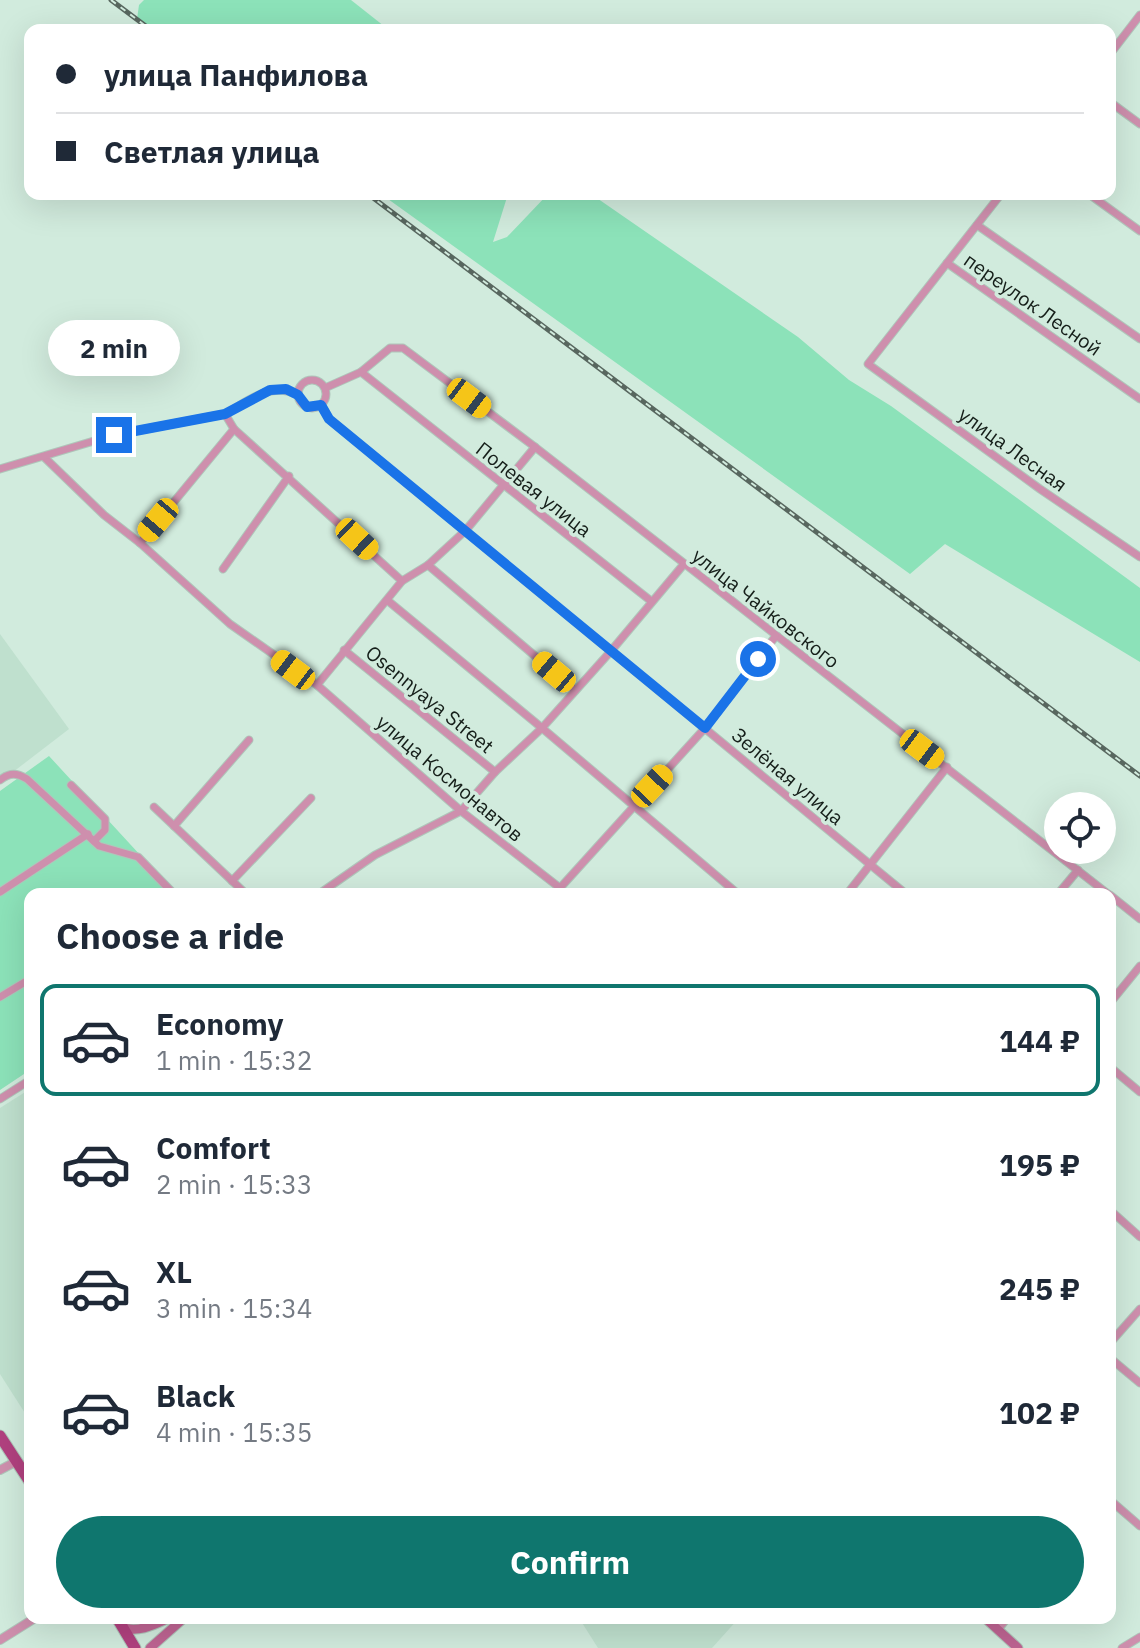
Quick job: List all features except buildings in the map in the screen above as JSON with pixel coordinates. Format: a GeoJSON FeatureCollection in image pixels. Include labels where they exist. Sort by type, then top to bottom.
{"type":"FeatureCollection","features":[{"type":"Feature","properties":{"kind":"main road"},"geometry":{"type":"LineString","coordinates":[[0,1436],[24,1472]]}},
{"type":"Feature","properties":{"kind":"main road"},"geometry":{"type":"LineString","coordinates":[[121,1624],[135,1648]]}},
{"type":"Feature","properties":{"kind":"main road"},"geometry":{"type":"LineString","coordinates":[[122,1624],[135,1630],[155,1624]]}},
{"type":"Feature","properties":{"kind":"main road"},"geometry":{"type":"LineString","coordinates":[[150,1648],[177,1624]]}},
{"type":"Feature","properties":{"kind":"main road"},"geometry":{"type":"LineString","coordinates":[[992,1624],[1018,1648]]}},
{"type":"Feature","properties":{"kind":"street"},"geometry":{"type":"LineString","coordinates":[[1116,46],[1140,15]]}},
{"type":"Feature","properties":{"kind":"street"},"geometry":{"type":"LineString","coordinates":[[1116,106],[1140,124]]}},
{"type":"Feature","properties":{"kind":"street"},"geometry":{"type":"LineString","coordinates":[[947,263],[996,200]]}},
{"type":"Feature","properties":{"kind":"street"},"geometry":{"type":"LineString","coordinates":[[1097,200],[1140,231]]}},
{"type":"Feature","properties":{"kind":"street"},"geometry":{"type":"LineString","coordinates":[[977,225],[1140,339]]}},
{"type":"Feature","properties":{"kind":"street","name":"улица Лесная"},"geometry":{"type":"LineString","coordinates":[[947,263],[868,364],[1040,489],[1140,557]]}},
{"type":"Feature","properties":{"kind":"street","name":"переулок Лесной"},"geometry":{"type":"LineString","coordinates":[[947,263],[1140,399]]}},
{"type":"Feature","properties":{"kind":"street","name":"улица Чайковского"},"geometry":{"type":"LineString","coordinates":[[361,372],[390,348],[403,348],[535,447],[1100,888]]}},
{"type":"Feature","properties":{"kind":"street"},"geometry":{"type":"LineString","coordinates":[[325,388],[361,372]]}},
{"type":"Feature","properties":{"kind":"street","name":"Полевая улица"},"geometry":{"type":"LineString","coordinates":[[361,372],[651,601]]}},
{"type":"Feature","properties":{"kind":"street"},"geometry":{"type":"LineString","coordinates":[[0,469],[114,435],[225,414],[270,390],[286,389],[298,395],[307,407],[321,405],[327,394],[321,382],[309,380],[299,389],[298,395]]}},
{"type":"Feature","properties":{"kind":"street","name":"Зелёная улица"},"geometry":{"type":"LineString","coordinates":[[321,405],[329,419],[899,888]]}},
{"type":"Feature","properties":{"kind":"street"},"geometry":{"type":"LineString","coordinates":[[225,414],[234,429],[402,581]]}},
{"type":"Feature","properties":{"kind":"street"},"geometry":{"type":"LineString","coordinates":[[140,543],[234,429]]}},
{"type":"Feature","properties":{"kind":"street"},"geometry":{"type":"LineString","coordinates":[[317,685],[402,581],[428,565],[466,530],[535,447]]}},
{"type":"Feature","properties":{"kind":"street","name":"улица Космонавтов"},"geometry":{"type":"LineString","coordinates":[[44,457],[104,515],[230,624],[317,685],[461,811],[558,888]]}},
{"type":"Feature","properties":{"kind":"street"},"geometry":{"type":"LineString","coordinates":[[223,569],[289,476]]}},
{"type":"Feature","properties":{"kind":"street"},"geometry":{"type":"LineString","coordinates":[[328,888],[375,855],[461,811],[495,772],[542,728],[684,564]]}},
{"type":"Feature","properties":{"kind":"street"},"geometry":{"type":"LineString","coordinates":[[428,565],[575,690]]}},
{"type":"Feature","properties":{"kind":"street"},"geometry":{"type":"LineString","coordinates":[[387,600],[731,888]]}},
{"type":"Feature","properties":{"kind":"street"},"geometry":{"type":"LineString","coordinates":[[565,888],[705,728],[775,637]]}},
{"type":"Feature","properties":{"kind":"street","name":"Osennyaya Street"},"geometry":{"type":"LineString","coordinates":[[344,650],[495,772]]}},
{"type":"Feature","properties":{"kind":"street"},"geometry":{"type":"LineString","coordinates":[[174,826],[249,740]]}},
{"type":"Feature","properties":{"kind":"street"},"geometry":{"type":"LineString","coordinates":[[852,888],[947,767]]}},
{"type":"Feature","properties":{"kind":"street"},"geometry":{"type":"LineString","coordinates":[[0,780],[6,775],[17,774],[27,779],[99,846],[138,857],[166,888]]}},
{"type":"Feature","properties":{"kind":"street"},"geometry":{"type":"LineString","coordinates":[[71,785],[105,819],[105,830],[94,841]]}},
{"type":"Feature","properties":{"kind":"street"},"geometry":{"type":"LineString","coordinates":[[232,881],[311,798]]}},
{"type":"Feature","properties":{"kind":"street"},"geometry":{"type":"LineString","coordinates":[[154,807],[240,888]]}},
{"type":"Feature","properties":{"kind":"street"},"geometry":{"type":"LineString","coordinates":[[0,892],[88,834]]}},
{"type":"Feature","properties":{"kind":"street"},"geometry":{"type":"LineString","coordinates":[[1063,888],[1078,870]]}},
{"type":"Feature","properties":{"kind":"street","name":"улица Чайковского"},"geometry":{"type":"LineString","coordinates":[[1116,900],[1140,919]]}},
{"type":"Feature","properties":{"kind":"street"},"geometry":{"type":"LineString","coordinates":[[1116,996],[1140,966]]}},
{"type":"Feature","properties":{"kind":"street"},"geometry":{"type":"LineString","coordinates":[[0,997],[24,983]]}},
{"type":"Feature","properties":{"kind":"street"},"geometry":{"type":"LineString","coordinates":[[1116,1072],[1140,1092]]}},
{"type":"Feature","properties":{"kind":"street"},"geometry":{"type":"LineString","coordinates":[[0,1099],[24,1084]]}},
{"type":"Feature","properties":{"kind":"street"},"geometry":{"type":"LineString","coordinates":[[1116,1215],[1140,1237]]}},
{"type":"Feature","properties":{"kind":"street"},"geometry":{"type":"LineString","coordinates":[[1116,1336],[1140,1309]]}},
{"type":"Feature","properties":{"kind":"street"},"geometry":{"type":"LineString","coordinates":[[1116,1363],[1140,1383]]}},
{"type":"Feature","properties":{"kind":"street"},"geometry":{"type":"LineString","coordinates":[[0,1470],[17,1461]]}},
{"type":"Feature","properties":{"kind":"street"},"geometry":{"type":"LineString","coordinates":[[1116,1505],[1140,1526]]}},
{"type":"Feature","properties":{"kind":"street"},"geometry":{"type":"LineString","coordinates":[[0,1640],[25,1624]]}},
{"type":"Feature","properties":{"kind":"street"},"geometry":{"type":"LineString","coordinates":[[998,1630],[1002,1624]]}},
{"type":"Feature","properties":{"kind":"street"},"geometry":{"type":"LineString","coordinates":[[1122,1648],[1140,1637]]}},
{"type":"Feature","properties":{"kind":"shaded area"},"geometry":{"type":"Polygon","coordinates":[[[0,634],[69,729],[0,782],[0,634]]]}},
{"type":"Feature","properties":{"kind":"shaded area"},"geometry":{"type":"Polygon","coordinates":[[[24,1093],[24,1412],[0,1374],[0,1108],[24,1093]]]}},
{"type":"Feature","properties":{"kind":"shaded area"},"geometry":{"type":"Polygon","coordinates":[[[583,1624],[734,1624],[712,1648],[598,1648],[583,1624]]]}},
{"type":"Feature","properties":{"kind":"green space"},"geometry":{"type":"Polygon","coordinates":[[[144,0],[351,0],[381,24],[144,24],[137,19],[139,5],[144,0]]]}},
{"type":"Feature","properties":{"kind":"green space"},"geometry":{"type":"Polygon","coordinates":[[[389,200],[506,200],[493,242],[507,237],[542,200],[600,200],[798,337],[849,380],[891,406],[1140,588],[1140,662],[945,544],[910,574],[389,200]]]}},
{"type":"Feature","properties":{"kind":"green space"},"geometry":{"type":"Polygon","coordinates":[[[49,756],[170,888],[24,888],[24,1074],[0,1090],[0,791],[49,756]]]}},
{"type":"Feature","properties":{"kind":"railway"},"geometry":{"type":"LineString","coordinates":[[111,0],[143,24]]}},
{"type":"Feature","properties":{"kind":"railway"},"geometry":{"type":"LineString","coordinates":[[376,200],[1140,776]]}},
{"type":"Feature","properties":{"kind":"route"},"geometry":{"type":"LineString","coordinates":[[114,435],[225,414],[270,390],[286,389],[298,395],[307,407],[317,408],[321,405],[329,419],[705,728],[758,659]]}}]}
